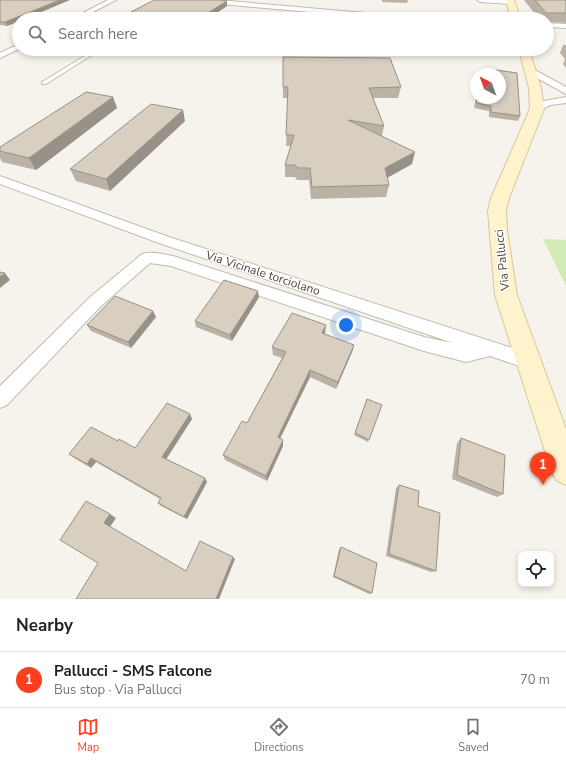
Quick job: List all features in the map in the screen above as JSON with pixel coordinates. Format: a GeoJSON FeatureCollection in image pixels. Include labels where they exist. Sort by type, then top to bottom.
{"type":"FeatureCollection","features":[{"type":"Feature","properties":{"kind":"street"},"geometry":{"type":"LineString","coordinates":[[88,12],[113,0]]}},
{"type":"Feature","properties":{"kind":"street"},"geometry":{"type":"LineString","coordinates":[[197,0],[332,12]]}},
{"type":"Feature","properties":{"kind":"street"},"geometry":{"type":"LineString","coordinates":[[480,0],[511,1],[514,12]]}},
{"type":"Feature","properties":{"kind":"street"},"geometry":{"type":"LineString","coordinates":[[554,25],[566,26]]}},
{"type":"Feature","properties":{"kind":"street"},"geometry":{"type":"LineString","coordinates":[[0,56],[12,50]]}},
{"type":"Feature","properties":{"kind":"street","name":"Via Pallucci"},"geometry":{"type":"LineString","coordinates":[[526,56],[535,88],[537,110],[500,198],[498,211],[506,295],[566,470]]}},
{"type":"Feature","properties":{"kind":"street"},"geometry":{"type":"LineString","coordinates":[[531,71],[566,92]]}},
{"type":"Feature","properties":{"kind":"street"},"geometry":{"type":"LineString","coordinates":[[535,88],[566,92]]}},
{"type":"Feature","properties":{"kind":"street"},"geometry":{"type":"LineString","coordinates":[[535,88],[566,99]]}},
{"type":"Feature","properties":{"kind":"street"},"geometry":{"type":"LineString","coordinates":[[537,110],[546,103],[566,99]]}},
{"type":"Feature","properties":{"kind":"street","name":"Via Vicinale torciolano"},"geometry":{"type":"LineString","coordinates":[[0,180],[164,240],[528,361]]}},
{"type":"Feature","properties":{"kind":"street"},"geometry":{"type":"LineString","coordinates":[[0,399],[95,302],[147,258],[164,240]]}},
{"type":"Feature","properties":{"kind":"street"},"geometry":{"type":"LineString","coordinates":[[147,258],[158,258],[173,261],[424,344],[466,354],[491,348]]}},
{"type":"Feature","properties":{"kind":"lane"},"geometry":{"type":"LineString","coordinates":[[44,83],[87,56]]}},
{"type":"Feature","properties":{"kind":"green space"},"geometry":{"type":"Polygon","coordinates":[[[543,239],[566,240],[566,286],[543,239]]]}},
{"type":"Feature","properties":{"kind":"building"},"geometry":{"type":"Polygon","coordinates":[[[0,0],[60,0],[30,12],[12,12],[12,19],[0,22],[0,0]]]}},
{"type":"Feature","properties":{"kind":"building"},"geometry":{"type":"Polygon","coordinates":[[[154,0],[227,1],[209,12],[131,12],[154,0]]]}},
{"type":"Feature","properties":{"kind":"building"},"geometry":{"type":"Polygon","coordinates":[[[535,0],[566,0],[566,13],[545,12],[535,0]]]}},
{"type":"Feature","properties":{"kind":"building"},"geometry":{"type":"Polygon","coordinates":[[[283,57],[390,58],[401,87],[369,88],[384,126],[348,120],[415,152],[385,168],[389,185],[312,187],[310,168],[298,168],[295,165],[285,165],[294,135],[286,135],[288,87],[283,87],[283,57]]]}},
{"type":"Feature","properties":{"kind":"building"},"geometry":{"type":"Polygon","coordinates":[[[506,71],[517,73],[520,116],[491,112],[491,106],[481,104],[506,104],[506,71]]]}},
{"type":"Feature","properties":{"kind":"building"},"geometry":{"type":"Polygon","coordinates":[[[86,92],[113,97],[29,158],[0,151],[0,147],[86,92]]]}},
{"type":"Feature","properties":{"kind":"building"},"geometry":{"type":"Polygon","coordinates":[[[151,104],[183,110],[106,179],[70,169],[151,104]]]}},
{"type":"Feature","properties":{"kind":"building"},"geometry":{"type":"Polygon","coordinates":[[[0,272],[5,273],[0,277],[0,272]]]}},
{"type":"Feature","properties":{"kind":"building"},"geometry":{"type":"Polygon","coordinates":[[[224,280],[258,291],[230,335],[195,321],[224,280]]]}},
{"type":"Feature","properties":{"kind":"building"},"geometry":{"type":"Polygon","coordinates":[[[115,296],[153,311],[128,342],[87,325],[115,296]]]}},
{"type":"Feature","properties":{"kind":"building"},"geometry":{"type":"Polygon","coordinates":[[[292,313],[326,325],[322,333],[354,345],[338,382],[310,370],[278,437],[283,440],[266,476],[223,455],[242,421],[247,423],[286,352],[272,347],[292,313]]]}},
{"type":"Feature","properties":{"kind":"building"},"geometry":{"type":"Polygon","coordinates":[[[367,399],[382,405],[369,440],[355,433],[367,399]]]}},
{"type":"Feature","properties":{"kind":"building"},"geometry":{"type":"Polygon","coordinates":[[[167,403],[190,414],[162,457],[205,478],[184,517],[158,503],[161,498],[91,458],[87,464],[69,454],[91,427],[118,441],[119,439],[135,448],[167,403]]]}},
{"type":"Feature","properties":{"kind":"building"},"geometry":{"type":"Polygon","coordinates":[[[461,438],[505,455],[503,494],[457,475],[461,438]]]}},
{"type":"Feature","properties":{"kind":"building"},"geometry":{"type":"Polygon","coordinates":[[[399,485],[419,491],[418,506],[440,513],[436,571],[389,554],[399,485]]]}},
{"type":"Feature","properties":{"kind":"building"},"geometry":{"type":"Polygon","coordinates":[[[86,501],[110,514],[104,523],[186,571],[200,541],[233,557],[216,599],[76,599],[98,563],[60,540],[86,501]]]}},
{"type":"Feature","properties":{"kind":"building"},"geometry":{"type":"Polygon","coordinates":[[[341,547],[377,563],[372,593],[334,576],[341,547]]]}},
{"type":"Feature","properties":{"kind":"place","name":"Pallucci - SMS Falcone"},"geometry":{"type":"Point","coordinates":[543,485]}}]}
